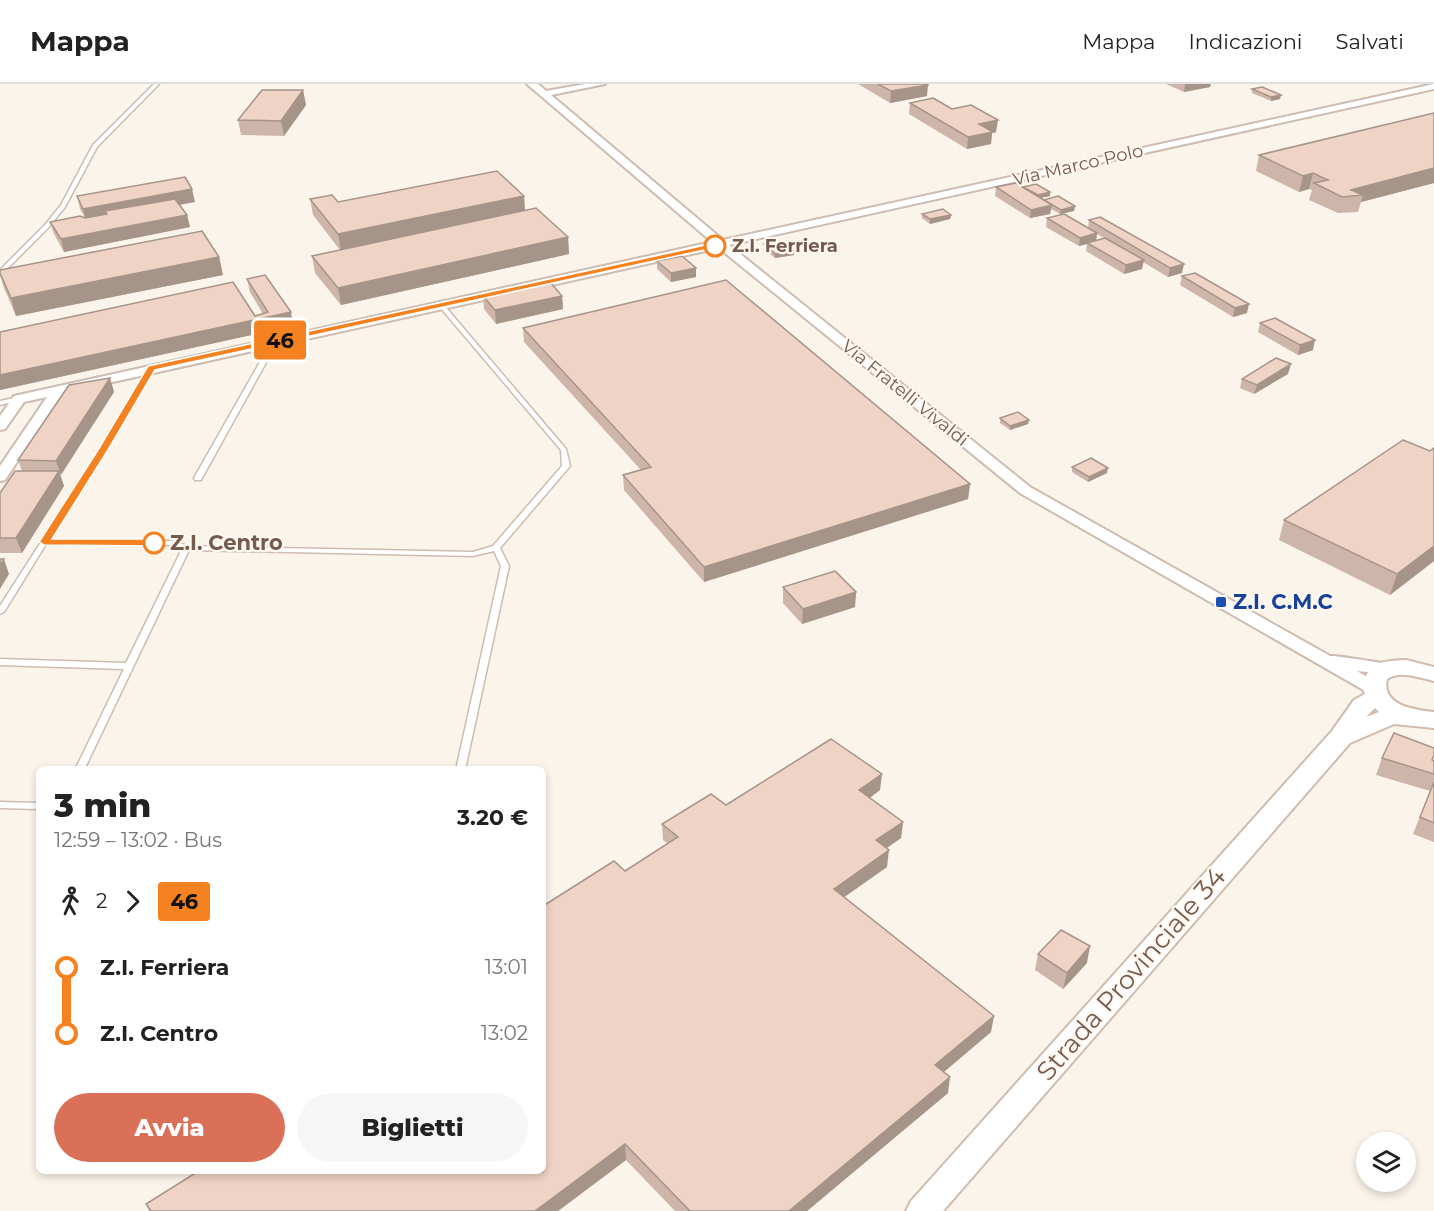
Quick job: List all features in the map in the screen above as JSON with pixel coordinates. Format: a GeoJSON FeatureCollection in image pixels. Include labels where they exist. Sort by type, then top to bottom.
{"type":"FeatureCollection","features":[{"type":"Feature","properties":{"kind":"main road","name":"Strada Provinciale 34"},"geometry":{"type":"LineString","coordinates":[[922,1211],[1341,737],[1362,705],[1383,680],[1434,657]]}},
{"type":"Feature","properties":{"kind":"main road"},"geometry":{"type":"LineString","coordinates":[[1434,674],[1408,667],[1383,680],[1393,711],[1404,716],[1434,720]]}},
{"type":"Feature","properties":{"kind":"main road","name":"Strada Provinciale 34"},"geometry":{"type":"LineString","coordinates":[[1341,737],[1390,716],[1404,716]]}},
{"type":"Feature","properties":{"kind":"street","name":"Via Fratelli Vivaldi"},"geometry":{"type":"LineString","coordinates":[[532,84],[721,244],[1025,490],[1311,654],[1383,680]]}},
{"type":"Feature","properties":{"kind":"street"},"geometry":{"type":"LineString","coordinates":[[544,94],[600,84]]}},
{"type":"Feature","properties":{"kind":"street"},"geometry":{"type":"LineString","coordinates":[[1393,84],[1426,97]]}},
{"type":"Feature","properties":{"kind":"street","name":"Via Marco Polo"},"geometry":{"type":"LineString","coordinates":[[19,399],[274,341],[313,337],[441,305],[1434,86]]}},
{"type":"Feature","properties":{"kind":"street"},"geometry":{"type":"LineString","coordinates":[[0,477],[59,389]]}},
{"type":"Feature","properties":{"kind":"street"},"geometry":{"type":"LineString","coordinates":[[0,426],[19,399]]}},
{"type":"Feature","properties":{"kind":"lane"},"geometry":{"type":"LineString","coordinates":[[0,273],[46,227],[63,206],[95,146],[157,84]]}},
{"type":"Feature","properties":{"kind":"lane"},"geometry":{"type":"LineString","coordinates":[[44,542],[176,543],[186,548],[474,554],[496,548],[566,466],[564,450],[441,305]]}},
{"type":"Feature","properties":{"kind":"lane"},"geometry":{"type":"LineString","coordinates":[[198,478],[274,341]]}},
{"type":"Feature","properties":{"kind":"lane"},"geometry":{"type":"LineString","coordinates":[[0,612],[103,450],[151,368]]}},
{"type":"Feature","properties":{"kind":"lane"},"geometry":{"type":"LineString","coordinates":[[0,403],[19,399]]}},
{"type":"Feature","properties":{"kind":"lane"},"geometry":{"type":"LineString","coordinates":[[82,766],[186,548]]}},
{"type":"Feature","properties":{"kind":"lane"},"geometry":{"type":"LineString","coordinates":[[461,766],[505,566],[496,548]]}},
{"type":"Feature","properties":{"kind":"lane"},"geometry":{"type":"LineString","coordinates":[[0,662],[129,666]]}},
{"type":"Feature","properties":{"kind":"lane"},"geometry":{"type":"LineString","coordinates":[[0,806],[36,806]]}},
{"type":"Feature","properties":{"kind":"building"},"geometry":{"type":"Polygon","coordinates":[[[878,84],[927,84],[928,85],[891,91],[878,84]]]}},
{"type":"Feature","properties":{"kind":"building"},"geometry":{"type":"Polygon","coordinates":[[[1262,87],[1281,95],[1271,97],[1252,89],[1262,87]]]}},
{"type":"Feature","properties":{"kind":"building"},"geometry":{"type":"Polygon","coordinates":[[[262,90],[303,90],[281,121],[238,120],[262,90]]]}},
{"type":"Feature","properties":{"kind":"building"},"geometry":{"type":"Polygon","coordinates":[[[933,98],[952,109],[971,105],[998,120],[979,124],[993,132],[968,137],[910,103],[933,98]]]}},
{"type":"Feature","properties":{"kind":"building"},"geometry":{"type":"Polygon","coordinates":[[[1434,113],[1434,168],[1351,190],[1363,195],[1342,197],[1314,183],[1328,180],[1313,173],[1303,176],[1259,155],[1434,113]]]}},
{"type":"Feature","properties":{"kind":"building"},"geometry":{"type":"Polygon","coordinates":[[[497,171],[524,196],[338,234],[310,199],[332,195],[338,202],[497,171]]]}},
{"type":"Feature","properties":{"kind":"building"},"geometry":{"type":"Polygon","coordinates":[[[185,177],[192,189],[83,209],[77,196],[185,177]]]}},
{"type":"Feature","properties":{"kind":"building"},"geometry":{"type":"Polygon","coordinates":[[[1016,183],[1052,205],[1031,210],[996,187],[1016,183]]]}},
{"type":"Feature","properties":{"kind":"building"},"geometry":{"type":"Polygon","coordinates":[[[1036,184],[1050,192],[1038,195],[1023,187],[1036,184]]]}},
{"type":"Feature","properties":{"kind":"building"},"geometry":{"type":"Polygon","coordinates":[[[1058,196],[1075,206],[1061,210],[1044,200],[1058,196]]]}},
{"type":"Feature","properties":{"kind":"building"},"geometry":{"type":"Polygon","coordinates":[[[175,199],[187,215],[61,239],[50,222],[107,214],[105,211],[175,199]]]}},
{"type":"Feature","properties":{"kind":"building"},"geometry":{"type":"Polygon","coordinates":[[[536,208],[568,237],[338,288],[312,256],[536,208]]]}},
{"type":"Feature","properties":{"kind":"building"},"geometry":{"type":"Polygon","coordinates":[[[943,209],[951,215],[930,219],[922,214],[943,209]]]}},
{"type":"Feature","properties":{"kind":"building"},"geometry":{"type":"Polygon","coordinates":[[[1064,214],[1097,233],[1080,238],[1047,218],[1064,214]]]}},
{"type":"Feature","properties":{"kind":"building"},"geometry":{"type":"Polygon","coordinates":[[[1100,217],[1184,264],[1170,268],[1089,220],[1100,217]]]}},
{"type":"Feature","properties":{"kind":"building"},"geometry":{"type":"Polygon","coordinates":[[[202,231],[219,257],[11,298],[0,273],[0,270],[202,231]]]}},
{"type":"Feature","properties":{"kind":"building"},"geometry":{"type":"Polygon","coordinates":[[[1105,238],[1144,260],[1126,265],[1087,243],[1105,238]]]}},
{"type":"Feature","properties":{"kind":"building"},"geometry":{"type":"Polygon","coordinates":[[[782,241],[794,250],[775,254],[764,244],[782,241]]]}},
{"type":"Feature","properties":{"kind":"building"},"geometry":{"type":"Polygon","coordinates":[[[682,256],[696,268],[671,273],[657,261],[682,256]]]}},
{"type":"Feature","properties":{"kind":"building"},"geometry":{"type":"Polygon","coordinates":[[[1195,273],[1249,304],[1235,308],[1182,276],[1195,273]]]}},
{"type":"Feature","properties":{"kind":"building"},"geometry":{"type":"Polygon","coordinates":[[[265,275],[291,312],[0,375],[0,332],[233,282],[255,316],[268,312],[247,279],[265,275]]]}},
{"type":"Feature","properties":{"kind":"building"},"geometry":{"type":"Polygon","coordinates":[[[726,280],[970,484],[704,567],[623,475],[651,467],[523,328],[726,280]]]}},
{"type":"Feature","properties":{"kind":"building"},"geometry":{"type":"Polygon","coordinates":[[[550,282],[562,296],[495,310],[483,296],[550,282]]]}},
{"type":"Feature","properties":{"kind":"building"},"geometry":{"type":"Polygon","coordinates":[[[1275,318],[1315,340],[1300,345],[1260,323],[1275,318]]]}},
{"type":"Feature","properties":{"kind":"building"},"geometry":{"type":"Polygon","coordinates":[[[1276,358],[1291,364],[1257,385],[1242,379],[1276,358]]]}},
{"type":"Feature","properties":{"kind":"building"},"geometry":{"type":"Polygon","coordinates":[[[110,378],[56,461],[18,460],[69,385],[110,378]]]}},
{"type":"Feature","properties":{"kind":"building"},"geometry":{"type":"Polygon","coordinates":[[[1018,412],[1029,420],[1010,426],[1000,418],[1018,412]]]}},
{"type":"Feature","properties":{"kind":"building"},"geometry":{"type":"Polygon","coordinates":[[[1403,440],[1430,451],[1434,448],[1434,546],[1397,574],[1284,520],[1403,440]]]}},
{"type":"Feature","properties":{"kind":"building"},"geometry":{"type":"Polygon","coordinates":[[[1091,458],[1108,468],[1089,477],[1072,467],[1091,458]]]}},
{"type":"Feature","properties":{"kind":"building"},"geometry":{"type":"Polygon","coordinates":[[[15,471],[59,471],[16,538],[0,538],[0,493],[15,471]]]}},
{"type":"Feature","properties":{"kind":"building"},"geometry":{"type":"Polygon","coordinates":[[[835,571],[856,592],[803,609],[783,587],[835,571]]]}},
{"type":"Feature","properties":{"kind":"building"},"geometry":{"type":"Polygon","coordinates":[[[1394,733],[1434,748],[1432,760],[1434,761],[1434,774],[1382,758],[1394,733]]]}},
{"type":"Feature","properties":{"kind":"building"},"geometry":{"type":"Polygon","coordinates":[[[831,739],[882,774],[859,790],[903,822],[876,840],[889,850],[834,889],[994,1016],[935,1065],[950,1077],[789,1211],[690,1211],[625,1144],[535,1211],[151,1211],[146,1204],[194,1174],[546,1174],[546,904],[614,861],[625,871],[678,837],[662,824],[711,794],[726,805],[831,739]]]}},
{"type":"Feature","properties":{"kind":"building"},"geometry":{"type":"Polygon","coordinates":[[[1434,782],[1434,823],[1420,817],[1434,782]]]}},
{"type":"Feature","properties":{"kind":"building"},"geometry":{"type":"Polygon","coordinates":[[[1061,930],[1090,946],[1067,973],[1038,954],[1061,930]]]}},
{"type":"Feature","properties":{"kind":"bus line","name":"46"},"geometry":{"type":"LineString","coordinates":[[154,543],[44,542],[103,450],[151,368],[715,246]]}},
{"type":"Feature","properties":{"kind":"place","name":"Z.I. Ferriera"},"geometry":{"type":"Point","coordinates":[715,246]}},
{"type":"Feature","properties":{"kind":"place","name":"Z.I. Centro"},"geometry":{"type":"Point","coordinates":[154,543]}},
{"type":"Feature","properties":{"kind":"place","name":"Z.I. C.M.C"},"geometry":{"type":"Point","coordinates":[1221,602]}}]}
